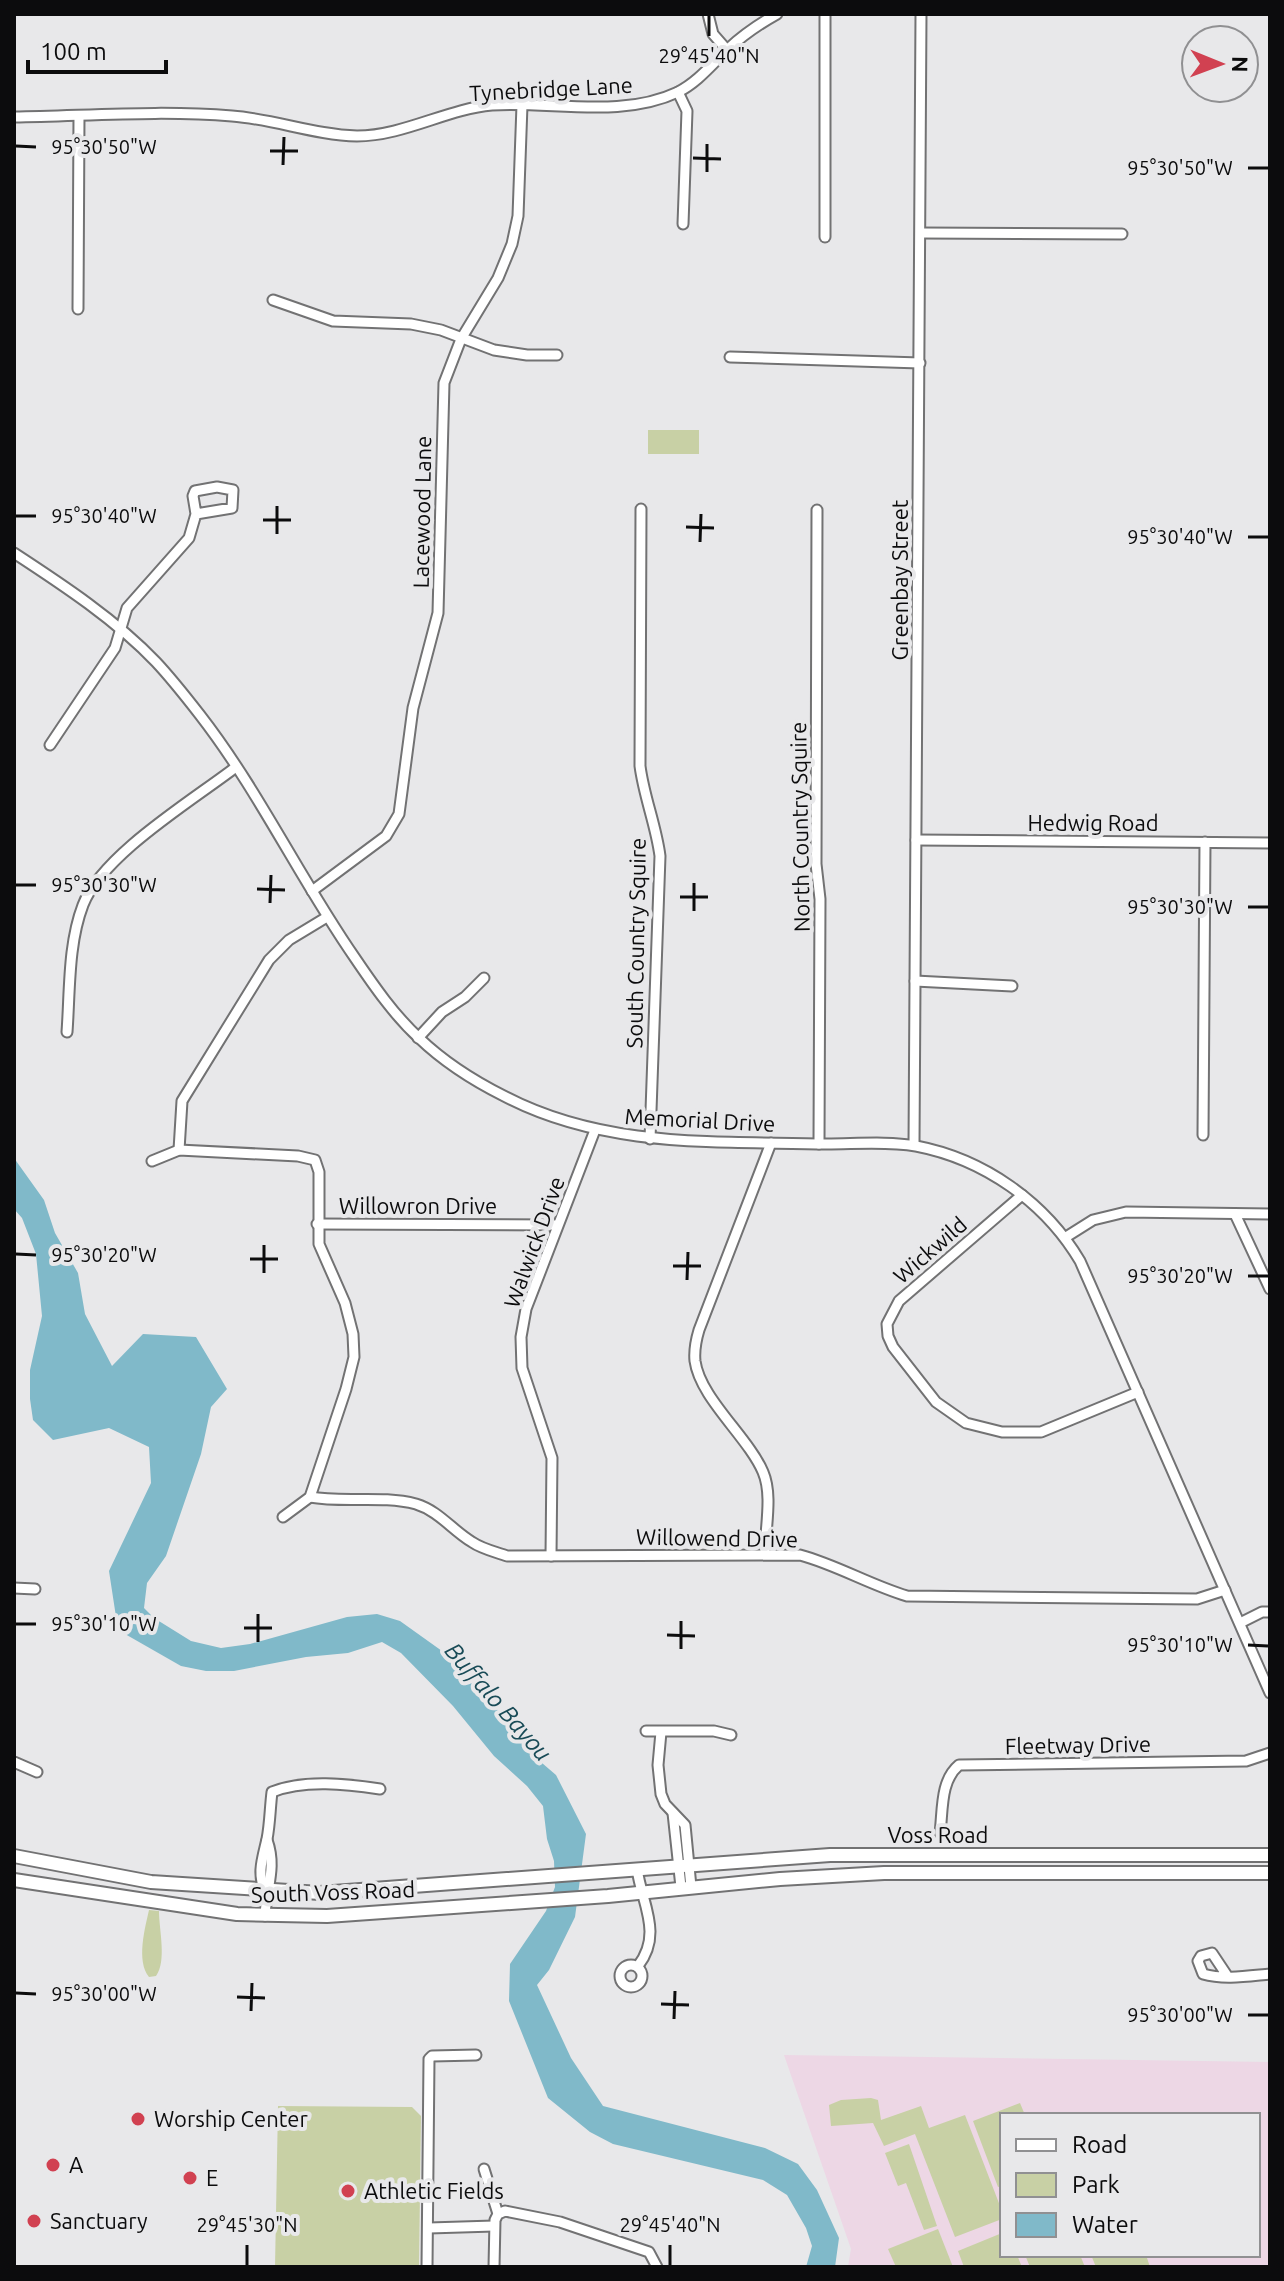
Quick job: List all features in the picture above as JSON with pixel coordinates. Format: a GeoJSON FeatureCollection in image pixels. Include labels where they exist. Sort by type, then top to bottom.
{"type":"FeatureCollection","features":[{"type":"Feature","properties":{"kind":"main road","name":"Voss Road"},"geometry":{"type":"LineString","coordinates":[[606,1871],[830,1855],[1270,1855]]}},
{"type":"Feature","properties":{"kind":"main road"},"geometry":{"type":"LineString","coordinates":[[996,1873],[998,1855]]}},
{"type":"Feature","properties":{"kind":"main road","name":"South Voss Road"},"geometry":{"type":"LineString","coordinates":[[14,1856],[151,1882],[266,1892],[320,1893],[606,1871]]}},
{"type":"Feature","properties":{"kind":"main road"},"geometry":{"type":"LineString","coordinates":[[1107,1874],[1108,1856]]}},
{"type":"Feature","properties":{"kind":"main road"},"geometry":{"type":"LineString","coordinates":[[780,1859],[780,1879]]}},
{"type":"Feature","properties":{"kind":"main road","name":"Voss Road"},"geometry":{"type":"LineString","coordinates":[[608,1896],[780,1879],[884,1873],[1270,1873]]}},
{"type":"Feature","properties":{"kind":"main road","name":"South Voss Road"},"geometry":{"type":"LineString","coordinates":[[14,1880],[145,1902],[265,1916],[327,1916],[608,1896]]}},
{"type":"Feature","properties":{"kind":"main road"},"geometry":{"type":"LineString","coordinates":[[404,1887],[417,1901],[420,1910]]}},
{"type":"Feature","properties":{"kind":"street"},"geometry":{"type":"LineString","coordinates":[[708,14],[713,34],[727,50]]}},
{"type":"Feature","properties":{"kind":"street","name":"Tynebridge Lane"},"geometry":{"type":"LineString","coordinates":[[14,117],[232,116],[360,136],[460,110],[492,105],[548,103],[616,106],[647,102],[678,92],[705,73],[760,23],[777,14]]}},
{"type":"Feature","properties":{"kind":"street"},"geometry":{"type":"LineString","coordinates":[[825,14],[825,237]]}},
{"type":"Feature","properties":{"kind":"street","name":"Greenbay Street"},"geometry":{"type":"LineString","coordinates":[[914,1145],[921,14]]}},
{"type":"Feature","properties":{"kind":"street"},"geometry":{"type":"LineString","coordinates":[[678,92],[687,111],[683,224]]}},
{"type":"Feature","properties":{"kind":"street","name":"Lacewood Lane"},"geometry":{"type":"LineString","coordinates":[[312,891],[386,836],[399,814],[413,708],[438,613],[444,383],[461,339],[498,278],[512,244],[518,216],[522,105]]}},
{"type":"Feature","properties":{"kind":"street"},"geometry":{"type":"LineString","coordinates":[[78,309],[79,116]]}},
{"type":"Feature","properties":{"kind":"street"},"geometry":{"type":"LineString","coordinates":[[921,233],[1122,234]]}},
{"type":"Feature","properties":{"kind":"street"},"geometry":{"type":"LineString","coordinates":[[273,300],[333,321],[411,324],[441,330],[494,350],[557,355]]}},
{"type":"Feature","properties":{"kind":"street"},"geometry":{"type":"LineString","coordinates":[[730,357],[920,363]]}},
{"type":"Feature","properties":{"kind":"street"},"geometry":{"type":"LineString","coordinates":[[50,745],[115,648],[127,608],[189,538],[196,514],[193,505],[195,491],[217,487],[233,490],[232,508],[196,514]]}},
{"type":"Feature","properties":{"kind":"street","name":"South Country Squire"},"geometry":{"type":"LineString","coordinates":[[641,509],[640,766],[644,794],[656,826],[660,856],[650,1139]]}},
{"type":"Feature","properties":{"kind":"street","name":"North Country Squire"},"geometry":{"type":"LineString","coordinates":[[817,510],[819,1144]]}},
{"type":"Feature","properties":{"kind":"street","name":"Memorial Drive"},"geometry":{"type":"LineString","coordinates":[[14,553],[121,629],[156,662],[201,716],[236,767],[327,917],[381,996],[418,1038],[471,1077],[505,1097],[566,1123],[650,1139],[914,1145],[969,1163],[1022,1195],[1066,1237],[1080,1261],[1270,1693]]}},
{"type":"Feature","properties":{"kind":"street"},"geometry":{"type":"LineString","coordinates":[[67,1032],[76,929],[83,904],[95,882],[113,860],[236,767]]}},
{"type":"Feature","properties":{"kind":"street","name":"Hedwig Road"},"geometry":{"type":"LineString","coordinates":[[916,840],[1270,843]]}},
{"type":"Feature","properties":{"kind":"street"},"geometry":{"type":"LineString","coordinates":[[1203,1135],[1205,842]]}},
{"type":"Feature","properties":{"kind":"street"},"geometry":{"type":"LineString","coordinates":[[179,1150],[182,1101],[269,960],[289,940],[327,917]]}},
{"type":"Feature","properties":{"kind":"street"},"geometry":{"type":"LineString","coordinates":[[418,1038],[442,1012],[465,997],[484,978]]}},
{"type":"Feature","properties":{"kind":"street"},"geometry":{"type":"LineString","coordinates":[[915,981],[1012,986]]}},
{"type":"Feature","properties":{"kind":"street","name":"Walwick Drive"},"geometry":{"type":"LineString","coordinates":[[551,1556],[552,1458],[522,1368],[521,1337],[526,1309],[595,1130]]}},
{"type":"Feature","properties":{"kind":"street"},"geometry":{"type":"LineString","coordinates":[[765,1553],[765,1475],[704,1385],[695,1359],[699,1330],[771,1143]]}},
{"type":"Feature","properties":{"kind":"street","name":"Willowron Drive"},"geometry":{"type":"LineString","coordinates":[[152,1161],[179,1150],[298,1156],[315,1160],[319,1172],[317,1224],[557,1225]]}},
{"type":"Feature","properties":{"kind":"street","name":"Wickwild"},"geometry":{"type":"LineString","coordinates":[[1022,1195],[899,1301],[887,1324],[893,1347],[936,1402],[951,1414],[966,1423],[1002,1432],[1041,1432],[1138,1392]]}},
{"type":"Feature","properties":{"kind":"street"},"geometry":{"type":"LineString","coordinates":[[1066,1237],[1078,1228],[1110,1214],[1126,1212],[1270,1214]]}},
{"type":"Feature","properties":{"kind":"street"},"geometry":{"type":"LineString","coordinates":[[1235,1214],[1270,1289]]}},
{"type":"Feature","properties":{"kind":"street"},"geometry":{"type":"LineString","coordinates":[[283,1517],[310,1497],[354,1357],[353,1334],[345,1303],[319,1244],[317,1224]]}},
{"type":"Feature","properties":{"kind":"street","name":"Willowend Drive"},"geometry":{"type":"LineString","coordinates":[[310,1497],[415,1504],[437,1514],[473,1543],[507,1556],[800,1555],[827,1562],[886,1590],[907,1596],[1197,1599],[1225,1590]]}},
{"type":"Feature","properties":{"kind":"street"},"geometry":{"type":"LineString","coordinates":[[14,1588],[35,1589]]}},
{"type":"Feature","properties":{"kind":"street"},"geometry":{"type":"LineString","coordinates":[[1240,1623],[1262,1612],[1270,1612]]}},
{"type":"Feature","properties":{"kind":"street"},"geometry":{"type":"LineString","coordinates":[[646,1731],[714,1731],[731,1735]]}},
{"type":"Feature","properties":{"kind":"street"},"geometry":{"type":"LineString","coordinates":[[661,1732],[658,1765],[661,1794],[673,1813],[686,1887]]}},
{"type":"Feature","properties":{"kind":"street","name":"Fleetway Drive"},"geometry":{"type":"LineString","coordinates":[[940,1833],[949,1773],[959,1765],[1246,1761],[1270,1753]]}},
{"type":"Feature","properties":{"kind":"street"},"geometry":{"type":"LineString","coordinates":[[14,1762],[37,1772]]}},
{"type":"Feature","properties":{"kind":"street"},"geometry":{"type":"LineString","coordinates":[[265,1916],[262,1856],[267,1840],[272,1792],[287,1786],[353,1785],[380,1789]]}},
{"type":"Feature","properties":{"kind":"street"},"geometry":{"type":"LineString","coordinates":[[637,1869],[641,1892],[651,1918],[652,1934],[647,1954],[638,1966]]}},
{"type":"Feature","properties":{"kind":"street"},"geometry":{"type":"LineString","coordinates":[[1228,1977],[1270,1974]]}},
{"type":"Feature","properties":{"kind":"street"},"geometry":{"type":"LineString","coordinates":[[427,2267],[429,2059],[432,2056],[476,2055]]}},
{"type":"Feature","properties":{"kind":"street"},"geometry":{"type":"LineString","coordinates":[[484,2169],[498,2214],[494,2226],[494,2267]]}},
{"type":"Feature","properties":{"kind":"street"},"geometry":{"type":"LineString","coordinates":[[498,2214],[505,2211],[560,2222],[649,2252],[657,2267]]}},
{"type":"Feature","properties":{"kind":"street"},"geometry":{"type":"LineString","coordinates":[[429,2228],[494,2226]]}},
{"type":"Feature","properties":{"kind":"shaded area"},"geometry":{"type":"Polygon","coordinates":[[[784,2055],[1270,2062],[1270,2267],[848,2267],[851,2249],[784,2055]]]}},
{"type":"Feature","properties":{"kind":"green space"},"geometry":{"type":"Polygon","coordinates":[[[648,430],[699,430],[699,454],[648,454],[648,430]]]}},
{"type":"Feature","properties":{"kind":"green space"},"geometry":{"type":"Polygon","coordinates":[[[149,1910],[159,1911],[162,1954],[156,1976],[149,1977],[142,1954],[149,1910]]]}},
{"type":"Feature","properties":{"kind":"green space"},"geometry":{"type":"Polygon","coordinates":[[[841,2100],[878,2100],[881,2120],[921,2106],[929,2128],[965,2115],[1000,2206],[1000,2220],[955,2237],[915,2134],[884,2146],[873,2123],[831,2126],[829,2105],[841,2100]]]}},
{"type":"Feature","properties":{"kind":"green space"},"geometry":{"type":"Polygon","coordinates":[[[1020,2103],[1024,2113],[1000,2113],[1000,2186],[998,2187],[973,2121],[1020,2103]]]}},
{"type":"Feature","properties":{"kind":"green space","name":"Athletic Fields"},"geometry":{"type":"Polygon","coordinates":[[[278,2106],[412,2107],[421,2116],[419,2267],[275,2267],[278,2106]]]}},
{"type":"Feature","properties":{"kind":"green space"},"geometry":{"type":"Polygon","coordinates":[[[909,2144],[937,2226],[924,2230],[906,2183],[898,2186],[885,2153],[909,2144]]]}},
{"type":"Feature","properties":{"kind":"green space"},"geometry":{"type":"Polygon","coordinates":[[[938,2229],[953,2267],[896,2267],[888,2249],[938,2229]]]}},
{"type":"Feature","properties":{"kind":"green space"},"geometry":{"type":"Polygon","coordinates":[[[1000,2234],[1000,2257],[1018,2257],[1022,2267],[964,2267],[958,2251],[1000,2234]]]}},
{"type":"Feature","properties":{"kind":"green space"},"geometry":{"type":"Polygon","coordinates":[[[1026,2257],[1081,2257],[1085,2267],[1030,2267],[1026,2257]]]}},
{"type":"Feature","properties":{"kind":"green space"},"geometry":{"type":"Polygon","coordinates":[[[1092,2257],[1147,2257],[1150,2267],[1096,2267],[1092,2257]]]}},
{"type":"Feature","properties":{"kind":"water"},"geometry":{"type":"Polygon","coordinates":[[[14,1158],[44,1200],[55,1233],[78,1273],[85,1314],[112,1366],[143,1334],[196,1337],[227,1389],[211,1407],[201,1454],[166,1556],[147,1583],[144,1608],[154,1618],[191,1641],[221,1648],[250,1644],[347,1617],[377,1614],[400,1621],[449,1656],[484,1693],[535,1757],[556,1775],[586,1834],[575,1917],[549,1970],[537,1985],[571,2058],[603,2106],[765,2148],[798,2164],[817,2190],[839,2238],[835,2267],[806,2267],[812,2246],[806,2228],[787,2195],[763,2180],[613,2144],[590,2132],[548,2098],[509,2001],[510,1964],[546,1911],[555,1887],[554,1861],[547,1839],[543,1806],[401,1653],[382,1642],[348,1653],[306,1657],[234,1671],[206,1671],[181,1666],[118,1630],[109,1571],[151,1483],[149,1447],[109,1428],[53,1440],[33,1420],[30,1370],[42,1316],[36,1254],[22,1218],[14,1209],[14,1158]]]}},
{"type":"Feature","properties":{"kind":"place","name":"Worship Center"},"geometry":{"type":"Point","coordinates":[138,2119]}},
{"type":"Feature","properties":{"kind":"place","name":"A"},"geometry":{"type":"Point","coordinates":[53,2165]}},
{"type":"Feature","properties":{"kind":"place","name":"E"},"geometry":{"type":"Point","coordinates":[190,2178]}},
{"type":"Feature","properties":{"kind":"place","name":"Athletic Fields"},"geometry":{"type":"Point","coordinates":[348,2191]}},
{"type":"Feature","properties":{"kind":"place","name":"Sanctuary"},"geometry":{"type":"Point","coordinates":[34,2221]}},
{"type":"Feature","properties":{"kind":"water label","name":"Buffalo Bayou"},"geometry":{"type":"Point","coordinates":[498,1702]}}]}
